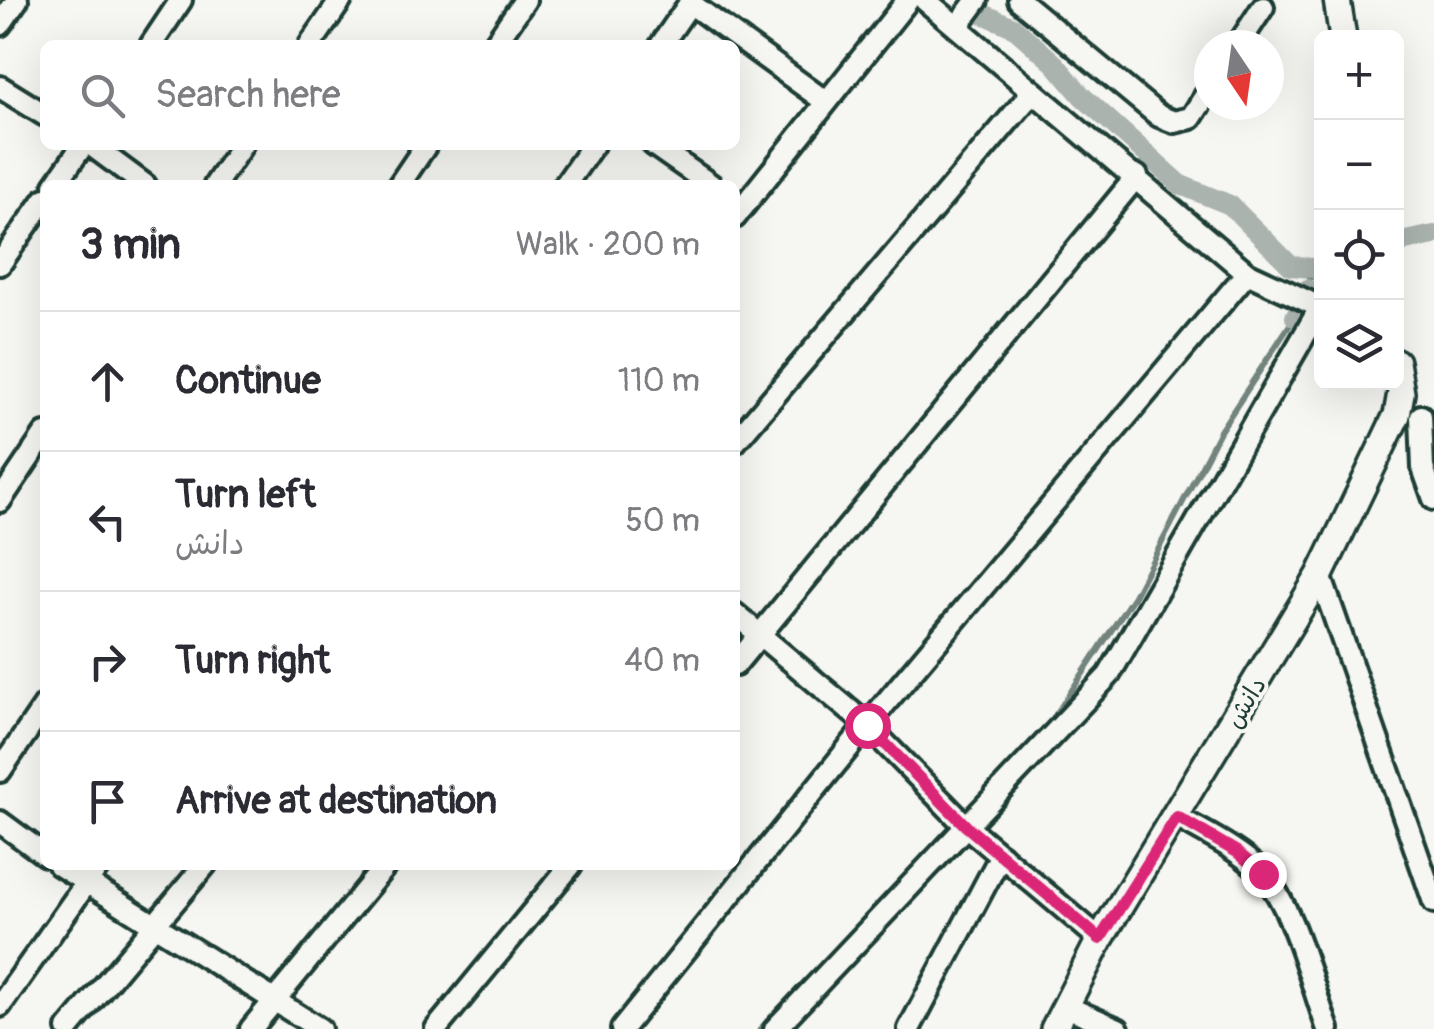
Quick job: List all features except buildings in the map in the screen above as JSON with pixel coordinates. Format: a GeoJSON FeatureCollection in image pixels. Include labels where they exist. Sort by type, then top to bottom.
{"type":"FeatureCollection","features":[{"type":"Feature","properties":{"kind":"main road"},"geometry":{"type":"LineString","coordinates":[[1337,0],[1342,30]]}},
{"type":"Feature","properties":{"kind":"main road","name":"دانش"},"geometry":{"type":"LineString","coordinates":[[1061,1018],[1100,939],[1418,415],[1401,390]]}},
{"type":"Feature","properties":{"kind":"street"},"geometry":{"type":"LineString","coordinates":[[0,25],[16,0]]}},
{"type":"Feature","properties":{"kind":"street"},"geometry":{"type":"LineString","coordinates":[[153,40],[181,0]]}},
{"type":"Feature","properties":{"kind":"street"},"geometry":{"type":"LineString","coordinates":[[313,40],[341,0]]}},
{"type":"Feature","properties":{"kind":"street"},"geometry":{"type":"LineString","coordinates":[[497,40],[525,0]]}},
{"type":"Feature","properties":{"kind":"street"},"geometry":{"type":"LineString","coordinates":[[740,207],[908,0]]}},
{"type":"Feature","properties":{"kind":"street"},"geometry":{"type":"LineString","coordinates":[[925,0],[1248,274],[1314,305]]}},
{"type":"Feature","properties":{"kind":"street"},"geometry":{"type":"LineString","coordinates":[[957,27],[976,0]]}},
{"type":"Feature","properties":{"kind":"street"},"geometry":{"type":"LineString","coordinates":[[1019,0],[1159,116],[1174,122],[1191,118],[1194,113]]}},
{"type":"Feature","properties":{"kind":"street"},"geometry":{"type":"LineString","coordinates":[[664,40],[691,1],[826,102]]}},
{"type":"Feature","properties":{"kind":"street"},"geometry":{"type":"LineString","coordinates":[[1248,30],[1263,6]]}},
{"type":"Feature","properties":{"kind":"street"},"geometry":{"type":"LineString","coordinates":[[0,87],[40,113]]}},
{"type":"Feature","properties":{"kind":"street"},"geometry":{"type":"LineString","coordinates":[[740,436],[1032,94]]}},
{"type":"Feature","properties":{"kind":"street"},"geometry":{"type":"LineString","coordinates":[[58,180],[80,150]]}},
{"type":"Feature","properties":{"kind":"street"},"geometry":{"type":"LineString","coordinates":[[98,150],[138,180]]}},
{"type":"Feature","properties":{"kind":"street"},"geometry":{"type":"LineString","coordinates":[[218,180],[238,150]]}},
{"type":"Feature","properties":{"kind":"street"},"geometry":{"type":"LineString","coordinates":[[402,180],[423,150]]}},
{"type":"Feature","properties":{"kind":"street"},"geometry":{"type":"LineString","coordinates":[[568,180],[590,150]]}},
{"type":"Feature","properties":{"kind":"street"},"geometry":{"type":"LineString","coordinates":[[661,150],[703,180]]}},
{"type":"Feature","properties":{"kind":"street"},"geometry":{"type":"LineString","coordinates":[[740,660],[1136,176]]}},
{"type":"Feature","properties":{"kind":"street"},"geometry":{"type":"LineString","coordinates":[[0,264],[40,207]]}},
{"type":"Feature","properties":{"kind":"street"},"geometry":{"type":"LineString","coordinates":[[622,1029],[867,725],[1248,274]]}},
{"type":"Feature","properties":{"kind":"street"},"geometry":{"type":"LineString","coordinates":[[775,1029],[1109,674],[1314,320]]}},
{"type":"Feature","properties":{"kind":"street"},"geometry":{"type":"LineString","coordinates":[[1418,415],[1423,468],[1434,499]]}},
{"type":"Feature","properties":{"kind":"street"},"geometry":{"type":"LineString","coordinates":[[0,501],[40,441]]}},
{"type":"Feature","properties":{"kind":"street"},"geometry":{"type":"LineString","coordinates":[[1320,575],[1434,902]]}},
{"type":"Feature","properties":{"kind":"street"},"geometry":{"type":"LineString","coordinates":[[740,618],[867,725],[966,826],[1100,939]]}},
{"type":"Feature","properties":{"kind":"street"},"geometry":{"type":"LineString","coordinates":[[0,771],[40,712]]}},
{"type":"Feature","properties":{"kind":"street"},"geometry":{"type":"LineString","coordinates":[[1177,817],[1237,852],[1263,874],[1281,900],[1328,1029]]}},
{"type":"Feature","properties":{"kind":"street"},"geometry":{"type":"LineString","coordinates":[[0,822],[40,851]]}},
{"type":"Feature","properties":{"kind":"street"},"geometry":{"type":"LineString","coordinates":[[909,1029],[1001,854]]}},
{"type":"Feature","properties":{"kind":"street"},"geometry":{"type":"LineString","coordinates":[[66,870],[320,1029]]}},
{"type":"Feature","properties":{"kind":"street"},"geometry":{"type":"LineString","coordinates":[[0,1006],[96,870]]}},
{"type":"Feature","properties":{"kind":"street"},"geometry":{"type":"LineString","coordinates":[[68,1029],[201,870]]}},
{"type":"Feature","properties":{"kind":"street"},"geometry":{"type":"LineString","coordinates":[[251,1029],[382,870]]}},
{"type":"Feature","properties":{"kind":"street"},"geometry":{"type":"LineString","coordinates":[[436,1029],[567,870]]}},
{"type":"Feature","properties":{"kind":"street"},"geometry":{"type":"LineString","coordinates":[[1061,1018],[1118,1029]]}},
{"type":"Feature","properties":{"kind":"waterway"},"geometry":{"type":"LineString","coordinates":[[972,0],[981,13],[1013,27],[1055,64],[1082,96],[1181,185],[1230,205],[1291,266],[1314,268]]}},
{"type":"Feature","properties":{"kind":"waterway"},"geometry":{"type":"LineString","coordinates":[[1404,241],[1434,235]]}},
{"type":"Feature","properties":{"kind":"waterway"},"geometry":{"type":"LineString","coordinates":[[1308,289],[1312,268]]}},
{"type":"Feature","properties":{"kind":"waterway"},"geometry":{"type":"LineString","coordinates":[[1295,317],[1308,289]]}},
{"type":"Feature","properties":{"kind":"waterway"},"geometry":{"type":"LineString","coordinates":[[1047,728],[1134,596],[1220,431],[1295,317]]}},
{"type":"Feature","properties":{"kind":"waterway"},"geometry":{"type":"LineString","coordinates":[[760,1029],[866,918]]}},
{"type":"Feature","properties":{"kind":"route"},"geometry":{"type":"LineString","coordinates":[[867,725],[966,826],[1100,939],[1177,817],[1237,852],[1263,874]]}}]}
